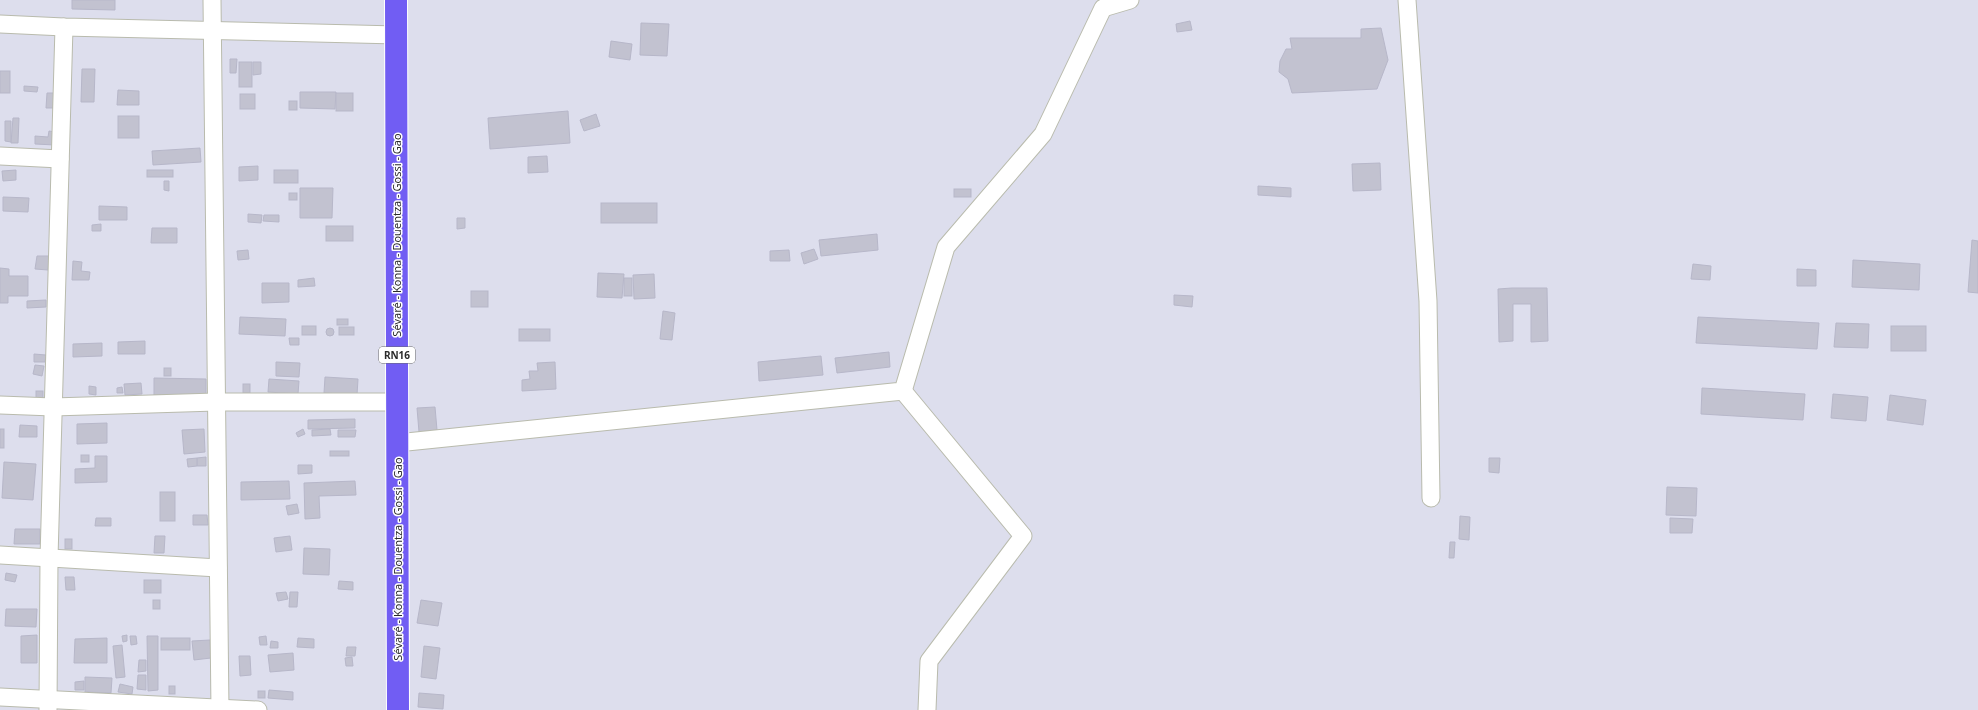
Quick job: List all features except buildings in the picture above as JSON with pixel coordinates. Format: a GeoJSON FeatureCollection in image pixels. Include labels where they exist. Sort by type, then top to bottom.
{"type":"FeatureCollection","features":[{"type":"Feature","properties":{"kind":"main road","name":"Sévaré - Konna - Douentza - Gossi - Gao"},"geometry":{"type":"LineString","coordinates":[[396,0],[398,710]]}},
{"type":"Feature","properties":{"kind":"street"},"geometry":{"type":"LineString","coordinates":[[212,0],[220,709]]}},
{"type":"Feature","properties":{"kind":"street"},"geometry":{"type":"LineString","coordinates":[[903,391],[946,247],[1043,134],[1103,8],[1130,0]]}},
{"type":"Feature","properties":{"kind":"street"},"geometry":{"type":"LineString","coordinates":[[1406,0],[1428,301],[1431,498]]}},
{"type":"Feature","properties":{"kind":"street"},"geometry":{"type":"LineString","coordinates":[[0,24],[64,27],[397,35]]}},
{"type":"Feature","properties":{"kind":"street"},"geometry":{"type":"LineString","coordinates":[[48,705],[49,558],[64,27]]}},
{"type":"Feature","properties":{"kind":"street"},"geometry":{"type":"LineString","coordinates":[[0,156],[60,159]]}},
{"type":"Feature","properties":{"kind":"street"},"geometry":{"type":"LineString","coordinates":[[397,443],[903,391]]}},
{"type":"Feature","properties":{"kind":"street"},"geometry":{"type":"LineString","coordinates":[[903,391],[1023,536],[929,661],[927,710]]}},
{"type":"Feature","properties":{"kind":"street"},"geometry":{"type":"LineString","coordinates":[[0,405],[53,407],[216,402],[397,402]]}},
{"type":"Feature","properties":{"kind":"street"},"geometry":{"type":"LineString","coordinates":[[0,555],[218,568]]}},
{"type":"Feature","properties":{"kind":"street"},"geometry":{"type":"LineString","coordinates":[[0,697],[48,705],[258,710]]}}]}
